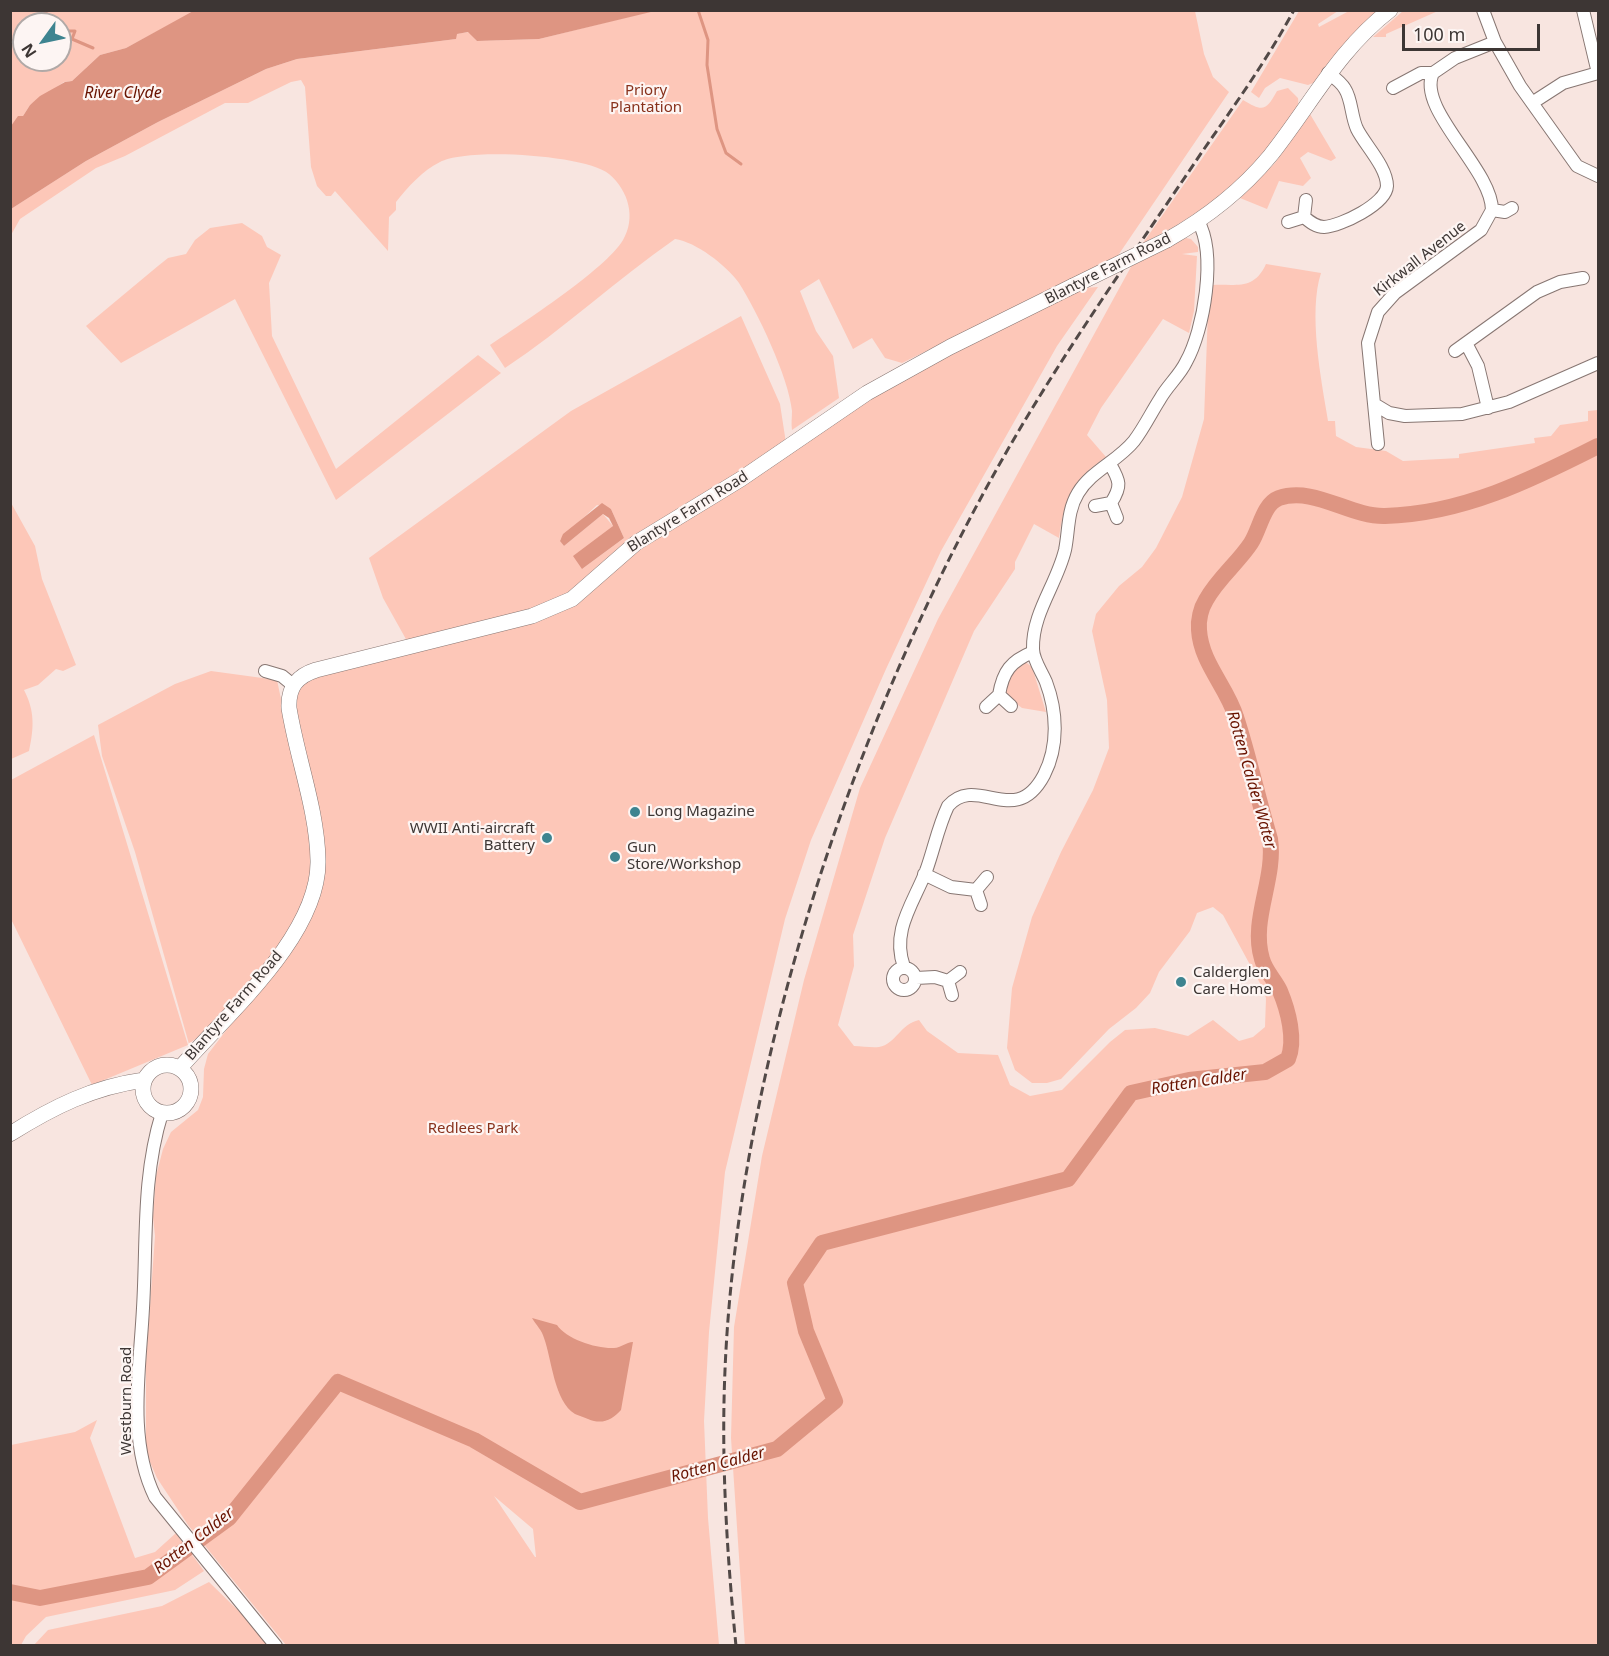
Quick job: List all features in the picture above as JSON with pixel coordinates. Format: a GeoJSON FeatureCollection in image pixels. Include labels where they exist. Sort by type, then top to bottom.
{"type":"FeatureCollection","features":[{"type":"Feature","properties":{"kind":"main road","name":"Blantyre Farm Road"},"geometry":{"type":"LineString","coordinates":[[180,1068],[274,962],[298,926],[314,889],[317,850],[289,708],[293,685],[316,670],[532,616],[564,603],[636,543],[750,473],[867,393],[950,347],[1167,240],[1198,221],[1253,175],[1281,141],[1328,73],[1359,38],[1390,10]]}},
{"type":"Feature","properties":{"kind":"main road"},"geometry":{"type":"LineString","coordinates":[[10,1134],[47,1110],[87,1093],[144,1080],[154,1068],[161,1065],[180,1068],[191,1083],[190,1099],[178,1111],[162,1113],[154,1110],[144,1097],[144,1080]]}},
{"type":"Feature","properties":{"kind":"street"},"geometry":{"type":"LineString","coordinates":[[1483,10],[1495,42],[1532,103],[1577,166],[1599,176]]}},
{"type":"Feature","properties":{"kind":"street"},"geometry":{"type":"LineString","coordinates":[[1532,103],[1563,83],[1598,73],[1583,10]]}},
{"type":"Feature","properties":{"kind":"street"},"geometry":{"type":"LineString","coordinates":[[1393,88],[1421,73],[1433,73],[1453,59],[1495,42]]}},
{"type":"Feature","properties":{"kind":"street"},"geometry":{"type":"LineString","coordinates":[[1304,217],[1316,225],[1331,226],[1373,207],[1385,195],[1387,186],[1382,171],[1356,127],[1347,93],[1340,82],[1328,73]]}},
{"type":"Feature","properties":{"kind":"street"},"geometry":{"type":"LineString","coordinates":[[1433,73],[1430,84],[1436,106],[1486,184],[1492,210],[1505,212],[1512,208]]}},
{"type":"Feature","properties":{"kind":"street"},"geometry":{"type":"LineString","coordinates":[[1304,217],[1306,200]]}},
{"type":"Feature","properties":{"kind":"street","name":"Kirkwall Avenue"},"geometry":{"type":"LineString","coordinates":[[1378,444],[1368,344],[1378,312],[1395,293],[1481,230],[1492,210]]}},
{"type":"Feature","properties":{"kind":"street"},"geometry":{"type":"LineString","coordinates":[[1288,222],[1304,217]]}},
{"type":"Feature","properties":{"kind":"street"},"geometry":{"type":"LineString","coordinates":[[904,967],[900,951],[903,917],[924,874],[939,826],[948,806],[956,797],[967,794],[1014,802],[1027,797],[1044,775],[1054,744],[1055,721],[1052,700],[1033,652],[1036,622],[1059,573],[1072,506],[1089,479],[1110,464],[1140,432],[1160,398],[1186,363],[1198,333],[1206,270],[1206,241],[1198,221]]}},
{"type":"Feature","properties":{"kind":"street"},"geometry":{"type":"LineString","coordinates":[[1455,351],[1537,292],[1560,282],[1583,278]]}},
{"type":"Feature","properties":{"kind":"street"},"geometry":{"type":"LineString","coordinates":[[1466,343],[1478,366],[1488,408]]}},
{"type":"Feature","properties":{"kind":"street"},"geometry":{"type":"LineString","coordinates":[[1374,404],[1389,413],[1405,416],[1462,414],[1509,402],[1599,363]]}},
{"type":"Feature","properties":{"kind":"street"},"geometry":{"type":"LineString","coordinates":[[1095,506],[1111,503],[1120,488],[1120,479],[1110,464]]}},
{"type":"Feature","properties":{"kind":"street"},"geometry":{"type":"LineString","coordinates":[[1111,503],[1117,518]]}},
{"type":"Feature","properties":{"kind":"street"},"geometry":{"type":"LineString","coordinates":[[986,707],[999,695],[1007,668],[1017,659],[1033,652]]}},
{"type":"Feature","properties":{"kind":"street"},"geometry":{"type":"LineString","coordinates":[[264,671],[282,676],[293,685]]}},
{"type":"Feature","properties":{"kind":"street"},"geometry":{"type":"LineString","coordinates":[[999,695],[1011,706]]}},
{"type":"Feature","properties":{"kind":"street"},"geometry":{"type":"LineString","coordinates":[[924,874],[951,886],[976,890]]}},
{"type":"Feature","properties":{"kind":"street"},"geometry":{"type":"LineString","coordinates":[[976,890],[987,877]]}},
{"type":"Feature","properties":{"kind":"street"},"geometry":{"type":"LineString","coordinates":[[976,890],[981,905]]}},
{"type":"Feature","properties":{"kind":"street"},"geometry":{"type":"LineString","coordinates":[[904,967],[911,969],[916,978],[910,989],[903,990],[896,987],[893,980],[894,973],[904,967]]}},
{"type":"Feature","properties":{"kind":"street"},"geometry":{"type":"LineString","coordinates":[[948,981],[960,972]]}},
{"type":"Feature","properties":{"kind":"street"},"geometry":{"type":"LineString","coordinates":[[916,978],[935,977],[948,981]]}},
{"type":"Feature","properties":{"kind":"street"},"geometry":{"type":"LineString","coordinates":[[948,981],[952,995]]}},
{"type":"Feature","properties":{"kind":"street","name":"Westburn Road"},"geometry":{"type":"LineString","coordinates":[[162,1113],[147,1181],[139,1382],[140,1453],[146,1478],[155,1497],[276,1646]]}},
{"type":"Feature","properties":{"kind":"green space","name":"Priory Plantation"},"geometry":{"type":"Polygon","coordinates":[[[656,10],[1195,11],[1204,54],[1213,77],[1229,92],[1117,257],[902,363],[885,358],[872,338],[853,349],[819,279],[800,291],[816,331],[833,356],[839,398],[792,430],[790,397],[779,363],[739,283],[710,255],[675,239],[505,368],[490,345],[582,280],[614,252],[623,240],[630,214],[621,188],[609,174],[597,167],[577,162],[527,155],[454,157],[440,162],[422,174],[396,202],[396,210],[389,217],[388,251],[335,191],[331,196],[326,196],[317,186],[311,167],[305,87],[301,80],[291,82],[248,103],[225,103],[125,156],[96,168],[20,219],[11,235],[11,209],[86,161],[158,122],[266,69],[297,59],[456,39],[456,34],[469,32],[477,41],[539,39],[656,10]]]}},
{"type":"Feature","properties":{"kind":"green space"},"geometry":{"type":"Polygon","coordinates":[[[11,11],[195,11],[126,48],[100,55],[72,81],[64,82],[30,105],[23,116],[11,126],[11,11]]]}},
{"type":"Feature","properties":{"kind":"green space"},"geometry":{"type":"Polygon","coordinates":[[[1299,11],[1338,11],[1318,24],[1319,27],[1349,11],[1381,11],[1313,83],[1308,85],[1280,78],[1265,88],[1259,98],[1251,92],[1299,11]]]}},
{"type":"Feature","properties":{"kind":"green space"},"geometry":{"type":"Polygon","coordinates":[[[1403,11],[1438,11],[1386,34],[1386,37],[1373,37],[1403,11]]]}},
{"type":"Feature","properties":{"kind":"green space"},"geometry":{"type":"Polygon","coordinates":[[[1288,88],[1298,98],[1296,111],[1253,165],[1220,196],[1202,209],[1143,243],[1243,100],[1263,108],[1270,103],[1277,91],[1288,88]]]}},
{"type":"Feature","properties":{"kind":"green space"},"geometry":{"type":"Polygon","coordinates":[[[1310,114],[1336,158],[1331,161],[1308,152],[1300,158],[1311,178],[1303,186],[1279,181],[1267,209],[1240,198],[1275,163],[1310,114]]]}},
{"type":"Feature","properties":{"kind":"green space"},"geometry":{"type":"Polygon","coordinates":[[[242,223],[262,236],[267,247],[281,255],[269,283],[272,336],[336,469],[478,355],[501,373],[336,500],[235,299],[121,363],[86,326],[168,258],[186,254],[195,240],[210,228],[242,223]]]}},
{"type":"Feature","properties":{"kind":"green space"},"geometry":{"type":"Polygon","coordinates":[[[1186,238],[1191,239],[1198,247],[1198,252],[1182,254],[1197,256],[1194,311],[1189,333],[1163,319],[1101,408],[1087,435],[1106,457],[1077,482],[1067,501],[1059,538],[1034,524],[1015,562],[1015,569],[974,631],[885,838],[853,935],[854,966],[838,1025],[854,1046],[876,1047],[890,1042],[907,1025],[919,1020],[927,1031],[958,1053],[998,1055],[1010,1085],[1030,1096],[1062,1090],[1125,1030],[1155,1028],[1188,1036],[1213,1020],[1239,1041],[1253,1037],[1265,1027],[1266,998],[1261,985],[1223,915],[1213,907],[1197,913],[1190,931],[1159,972],[1150,993],[1136,1008],[1109,1029],[1061,1079],[1047,1083],[1032,1083],[1015,1070],[1007,1048],[1012,988],[1032,917],[1061,852],[1093,790],[1109,748],[1107,700],[1092,631],[1096,614],[1119,586],[1142,567],[1156,548],[1182,497],[1204,419],[1208,311],[1213,285],[1238,285],[1251,282],[1266,264],[1321,273],[1317,289],[1316,326],[1319,366],[1328,421],[1335,421],[1336,436],[1356,447],[1386,451],[1403,461],[1459,458],[1459,454],[1535,443],[1534,438],[1551,436],[1560,425],[1588,421],[1588,411],[1598,410],[1598,1645],[745,1646],[731,1438],[734,1327],[762,1156],[804,980],[860,788],[938,619],[1132,265],[1186,238]]]}},
{"type":"Feature","properties":{"kind":"green space","name":"Redlees Park"},"geometry":{"type":"Polygon","coordinates":[[[1098,287],[1057,346],[941,551],[811,840],[785,919],[725,1172],[709,1332],[704,1421],[708,1518],[719,1645],[286,1645],[188,1525],[157,1478],[146,1453],[146,1362],[155,1236],[153,1217],[156,1176],[163,1149],[171,1132],[198,1110],[203,1097],[204,1069],[208,1054],[264,981],[321,889],[325,870],[320,831],[295,705],[299,689],[310,678],[533,621],[809,438],[918,370],[1083,288],[1098,287]],[[494,1496],[536,1557],[533,1529],[494,1496]]]}},
{"type":"Feature","properties":{"kind":"green space"},"geometry":{"type":"Polygon","coordinates":[[[741,316],[780,404],[786,443],[553,604],[407,641],[383,598],[369,558],[571,411],[741,316]],[[597,505],[560,540],[564,546],[603,514],[613,526],[582,569],[624,538],[611,509],[597,505]]]}},
{"type":"Feature","properties":{"kind":"green space"},"geometry":{"type":"Polygon","coordinates":[[[10,501],[35,546],[42,579],[76,665],[63,671],[56,669],[38,685],[24,690],[32,712],[31,743],[29,751],[11,759],[10,501]]]}},
{"type":"Feature","properties":{"kind":"green space"},"geometry":{"type":"Polygon","coordinates":[[[1024,661],[1032,667],[1046,712],[1022,708],[1005,695],[1009,674],[1024,661]]]}},
{"type":"Feature","properties":{"kind":"green space"},"geometry":{"type":"Polygon","coordinates":[[[211,671],[277,680],[311,842],[311,866],[305,898],[281,941],[252,981],[220,1017],[189,1044],[135,852],[102,756],[98,725],[175,684],[211,671]]]}},
{"type":"Feature","properties":{"kind":"green space"},"geometry":{"type":"Polygon","coordinates":[[[94,735],[188,1045],[92,1085],[11,919],[11,780],[94,735]]]}},
{"type":"Feature","properties":{"kind":"green space"},"geometry":{"type":"Polygon","coordinates":[[[97,1420],[90,1438],[135,1558],[155,1552],[176,1533],[204,1571],[175,1590],[46,1617],[26,1636],[21,1645],[11,1645],[11,1445],[75,1432],[97,1420]]]}},
{"type":"Feature","properties":{"kind":"green space"},"geometry":{"type":"Polygon","coordinates":[[[209,1582],[250,1622],[269,1646],[33,1646],[48,1630],[162,1606],[209,1582]]]}},
{"type":"Feature","properties":{"kind":"water","name":"River Clyde"},"geometry":{"type":"Polygon","coordinates":[[[195,10],[655,11],[539,39],[477,41],[468,32],[457,34],[456,39],[297,59],[266,69],[158,122],[86,161],[11,209],[11,126],[18,116],[23,116],[40,96],[65,82],[72,81],[100,55],[126,48],[195,10]]]}},
{"type":"Feature","properties":{"kind":"water"},"geometry":{"type":"Polygon","coordinates":[[[602,503],[611,509],[624,538],[582,569],[573,556],[613,526],[609,518],[603,514],[564,546],[560,541],[563,534],[602,503]]]}},
{"type":"Feature","properties":{"kind":"water"},"geometry":{"type":"Polygon","coordinates":[[[532,1318],[557,1325],[567,1335],[591,1345],[614,1348],[633,1342],[621,1410],[618,1414],[598,1422],[577,1415],[568,1408],[558,1390],[543,1335],[532,1318]]]}},
{"type":"Feature","properties":{"kind":"waterway"},"geometry":{"type":"LineString","coordinates":[[698,10],[708,40],[707,65],[717,129],[726,153],[741,164]]}},
{"type":"Feature","properties":{"kind":"waterway"},"geometry":{"type":"LineString","coordinates":[[72,31],[75,31],[72,39]]}},
{"type":"Feature","properties":{"kind":"waterway"},"geometry":{"type":"LineString","coordinates":[[72,39],[93,48]]}},
{"type":"Feature","properties":{"kind":"waterway","name":"Rotten Calder"},"geometry":{"type":"LineString","coordinates":[[10,1592],[40,1598],[148,1577],[229,1518],[338,1382],[474,1440],[580,1502],[777,1449],[835,1401],[806,1331],[795,1283],[822,1243],[1068,1179],[1131,1093],[1189,1080],[1265,1072],[1288,1059],[1291,1034],[1286,1007],[1280,991],[1263,963],[1259,944],[1261,914],[1270,869],[1270,839],[1236,717],[1204,653],[1199,626],[1200,614],[1206,600],[1251,543],[1269,506],[1279,498],[1292,495],[1319,499],[1372,515],[1414,514],[1469,502],[1495,493],[1598,446]]}},
{"type":"Feature","properties":{"kind":"railway"},"geometry":{"type":"LineString","coordinates":[[736,1646],[724,1474],[725,1370],[735,1249],[755,1125],[784,999],[821,873],[865,750],[915,631],[970,518],[1051,379],[1114,281],[1250,82],[1294,10]]}},
{"type":"Feature","properties":{"kind":"place","name":"Long Magazine"},"geometry":{"type":"Point","coordinates":[635,812]}},
{"type":"Feature","properties":{"kind":"place","name":"WWII Anti-aircraft Battery"},"geometry":{"type":"Point","coordinates":[547,838]}},
{"type":"Feature","properties":{"kind":"place","name":"Gun Store/Workshop"},"geometry":{"type":"Point","coordinates":[615,857]}},
{"type":"Feature","properties":{"kind":"place","name":"Calderglen Care Home"},"geometry":{"type":"Point","coordinates":[1181,982]}},
{"type":"Feature","properties":{"kind":"water label","name":"Rotten Calder Water"},"geometry":{"type":"Point","coordinates":[1251,780]}}]}
